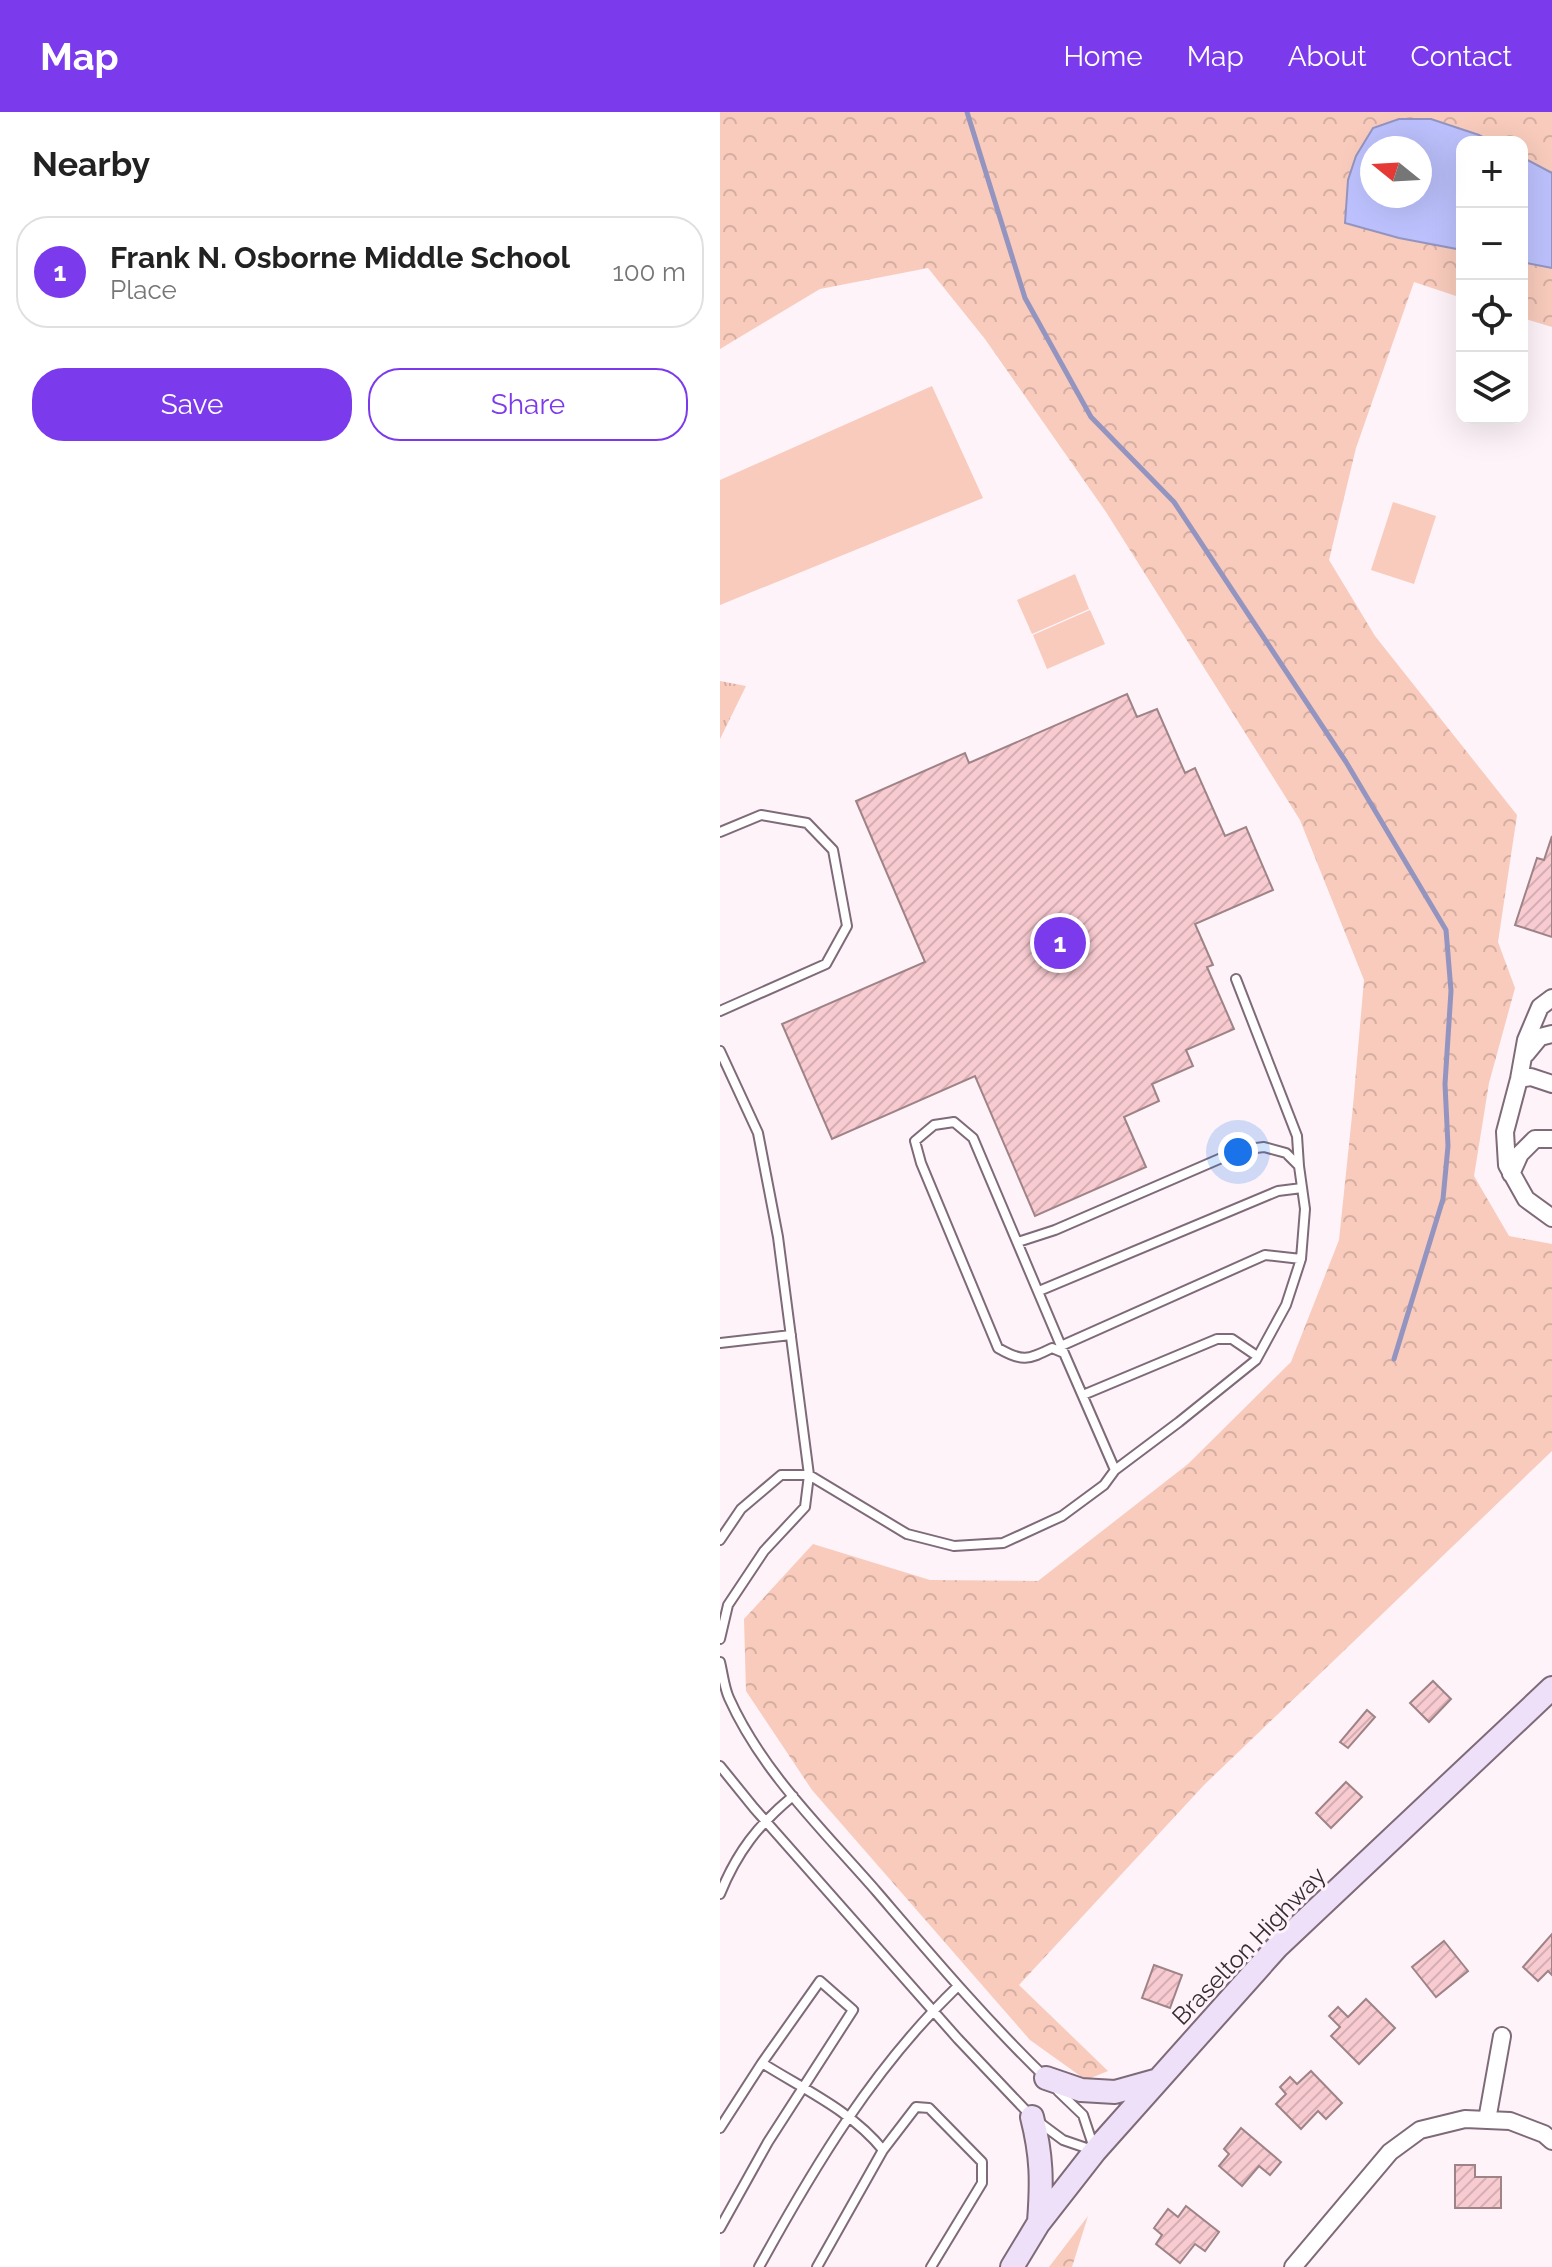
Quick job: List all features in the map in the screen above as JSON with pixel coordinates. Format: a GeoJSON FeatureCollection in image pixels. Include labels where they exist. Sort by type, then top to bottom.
{"type":"FeatureCollection","features":[{"type":"Feature","properties":{"kind":"main road","name":"Braselton Highway"},"geometry":{"type":"LineString","coordinates":[[1012,2267],[1038,2224],[1095,2151],[1277,1947],[1552,1688]]}},
{"type":"Feature","properties":{"kind":"main road"},"geometry":{"type":"LineString","coordinates":[[1046,2078],[1081,2090],[1115,2092],[1159,2079]]}},
{"type":"Feature","properties":{"kind":"main road"},"geometry":{"type":"LineString","coordinates":[[1032,2117],[1040,2148],[1042,2180],[1038,2224]]}},
{"type":"Feature","properties":{"kind":"street"},"geometry":{"type":"LineString","coordinates":[[1552,998],[1540,1007],[1526,1040],[1505,1132],[1507,1165],[1511,1174],[1526,1199],[1552,1218]]}},
{"type":"Feature","properties":{"kind":"street"},"geometry":{"type":"LineString","coordinates":[[1523,1058],[1540,1037],[1552,1034]]}},
{"type":"Feature","properties":{"kind":"street"},"geometry":{"type":"LineString","coordinates":[[1519,1079],[1531,1077],[1552,1084]]}},
{"type":"Feature","properties":{"kind":"street"},"geometry":{"type":"LineString","coordinates":[[1511,1174],[1520,1154],[1535,1139],[1552,1139]]}},
{"type":"Feature","properties":{"kind":"street"},"geometry":{"type":"LineString","coordinates":[[1487,2120],[1502,2036]]}},
{"type":"Feature","properties":{"kind":"street"},"geometry":{"type":"LineString","coordinates":[[1293,2267],[1390,2152],[1420,2130],[1465,2119],[1510,2121],[1544,2134],[1552,2141]]}},
{"type":"Feature","properties":{"kind":"lane"},"geometry":{"type":"LineString","coordinates":[[720,832],[761,815],[807,823],[833,850],[847,926],[826,964],[720,1011]]}},
{"type":"Feature","properties":{"kind":"lane"},"geometry":{"type":"LineString","coordinates":[[720,1540],[741,1509],[781,1475],[809,1475],[907,1534],[954,1546],[1003,1543],[1062,1516],[1104,1485],[1115,1470],[1256,1360],[1286,1305],[1301,1259],[1305,1209],[1297,1136],[1236,979]]}},
{"type":"Feature","properties":{"kind":"lane"},"geometry":{"type":"LineString","coordinates":[[720,1051],[758,1133],[778,1237],[809,1475],[805,1507],[764,1551],[733,1597],[728,1605],[720,1639]]}},
{"type":"Feature","properties":{"kind":"lane"},"geometry":{"type":"LineString","coordinates":[[1115,1470],[1063,1350],[973,1138],[954,1122],[934,1125],[915,1141],[921,1163],[998,1348],[1013,1357],[1031,1359],[1052,1348],[1063,1350],[1265,1255],[1301,1259]]}},
{"type":"Feature","properties":{"kind":"lane"},"geometry":{"type":"LineString","coordinates":[[1018,1242],[1055,1230],[1240,1150],[1264,1147],[1286,1153],[1299,1166]]}},
{"type":"Feature","properties":{"kind":"lane"},"geometry":{"type":"LineString","coordinates":[[1039,1291],[1278,1191],[1302,1188]]}},
{"type":"Feature","properties":{"kind":"lane"},"geometry":{"type":"LineString","coordinates":[[720,1343],[791,1335]]}},
{"type":"Feature","properties":{"kind":"lane"},"geometry":{"type":"LineString","coordinates":[[1083,1395],[1217,1339],[1232,1339],[1257,1356]]}},
{"type":"Feature","properties":{"kind":"lane"},"geometry":{"type":"LineString","coordinates":[[720,1594],[733,1597]]}},
{"type":"Feature","properties":{"kind":"lane"},"geometry":{"type":"LineString","coordinates":[[720,1662],[728,1696],[748,1733],[783,1785],[1014,2048],[1083,2115],[1095,2151]]}},
{"type":"Feature","properties":{"kind":"lane"},"geometry":{"type":"LineString","coordinates":[[720,1766],[933,2010],[1032,2117],[1063,2140],[1095,2151]]}},
{"type":"Feature","properties":{"kind":"lane"},"geometry":{"type":"LineString","coordinates":[[720,1894],[736,1859],[765,1819],[793,1796]]}},
{"type":"Feature","properties":{"kind":"lane"},"geometry":{"type":"LineString","coordinates":[[720,2128],[820,1981],[853,2010],[768,2142],[720,2228]]}},
{"type":"Feature","properties":{"kind":"lane"},"geometry":{"type":"LineString","coordinates":[[759,2267],[804,2185],[892,2056],[958,1986]]}},
{"type":"Feature","properties":{"kind":"lane"},"geometry":{"type":"LineString","coordinates":[[762,2063],[849,2117],[868,2131],[883,2150]]}},
{"type":"Feature","properties":{"kind":"lane"},"geometry":{"type":"LineString","coordinates":[[817,2267],[883,2150],[916,2107],[929,2108],[982,2162],[982,2183],[931,2267]]}},
{"type":"Feature","properties":{"kind":"green space"},"geometry":{"type":"Polygon","coordinates":[[[720,112],[1552,112],[1552,173],[1528,160],[1528,136],[1481,136],[1431,119],[1373,128],[1369,136],[1360,136],[1360,155],[1348,180],[1360,194],[1360,208],[1373,208],[1399,238],[1456,249],[1456,296],[1414,282],[1356,448],[1329,560],[1375,636],[1517,815],[1498,942],[1515,988],[1489,1083],[1474,1176],[1509,1236],[1552,1244],[1552,1451],[1204,1785],[1019,1985],[1108,2071],[1086,2080],[1030,2040],[812,1790],[746,1691],[744,1619],[813,1544],[930,1580],[1038,1581],[1188,1464],[1291,1362],[1339,1240],[1364,980],[1300,820],[1106,512],[985,339],[928,268],[820,289],[720,349],[720,112]]]}},
{"type":"Feature","properties":{"kind":"green space"},"geometry":{"type":"Polygon","coordinates":[[[1528,263],[1552,268],[1552,327],[1528,320],[1528,263]]]}},
{"type":"Feature","properties":{"kind":"green space"},"geometry":{"type":"Polygon","coordinates":[[[932,386],[983,498],[720,605],[720,480],[932,386]]]}},
{"type":"Feature","properties":{"kind":"green space"},"geometry":{"type":"Polygon","coordinates":[[[1393,502],[1436,516],[1414,584],[1371,570],[1393,502]]]}},
{"type":"Feature","properties":{"kind":"green space"},"geometry":{"type":"Polygon","coordinates":[[[1075,574],[1089,609],[1032,634],[1017,600],[1075,574]]]}},
{"type":"Feature","properties":{"kind":"green space"},"geometry":{"type":"Polygon","coordinates":[[[1090,610],[1105,644],[1047,669],[1033,635],[1090,610]]]}},
{"type":"Feature","properties":{"kind":"green space"},"geometry":{"type":"Polygon","coordinates":[[[720,681],[746,686],[720,739],[720,681]]]}},
{"type":"Feature","properties":{"kind":"green space"},"geometry":{"type":"Polygon","coordinates":[[[1088,2216],[1072,2267],[1049,2267],[1088,2216]]]}},
{"type":"Feature","properties":{"kind":"water"},"geometry":{"type":"Polygon","coordinates":[[[1399,119],[1431,119],[1481,136],[1456,136],[1456,249],[1345,223],[1348,180],[1360,149],[1360,208],[1432,208],[1432,136],[1368,136],[1373,128],[1399,119]]]}},
{"type":"Feature","properties":{"kind":"water"},"geometry":{"type":"Polygon","coordinates":[[[1528,160],[1552,173],[1552,268],[1528,263],[1528,160]]]}},
{"type":"Feature","properties":{"kind":"building"},"geometry":{"type":"Polygon","coordinates":[[[1127,694],[1137,717],[1157,709],[1185,773],[1195,768],[1225,836],[1246,827],[1273,890],[1195,924],[1213,965],[1207,967],[1234,1029],[1186,1050],[1193,1066],[1152,1084],[1159,1101],[1124,1117],[1146,1167],[1035,1216],[975,1076],[832,1139],[782,1024],[925,962],[856,801],[965,753],[969,763],[1127,694]]]}},
{"type":"Feature","properties":{"kind":"building"},"geometry":{"type":"Polygon","coordinates":[[[1552,836],[1552,937],[1515,925],[1537,858],[1544,860],[1552,836]]]}},
{"type":"Feature","properties":{"kind":"building"},"geometry":{"type":"Polygon","coordinates":[[[1433,1681],[1451,1699],[1429,1722],[1410,1703],[1433,1681]]]}},
{"type":"Feature","properties":{"kind":"building"},"geometry":{"type":"Polygon","coordinates":[[[1367,1710],[1375,1717],[1348,1748],[1340,1742],[1367,1710]]]}},
{"type":"Feature","properties":{"kind":"building"},"geometry":{"type":"Polygon","coordinates":[[[1346,1782],[1362,1797],[1331,1828],[1316,1813],[1346,1782]]]}},
{"type":"Feature","properties":{"kind":"building"},"geometry":{"type":"Polygon","coordinates":[[[1552,1934],[1552,1975],[1548,1971],[1538,1981],[1523,1967],[1552,1934]]]}},
{"type":"Feature","properties":{"kind":"building"},"geometry":{"type":"Polygon","coordinates":[[[1444,1941],[1468,1971],[1436,1997],[1412,1967],[1444,1941]]]}},
{"type":"Feature","properties":{"kind":"building"},"geometry":{"type":"Polygon","coordinates":[[[1154,1965],[1182,1975],[1170,2008],[1142,1998],[1154,1965]]]}},
{"type":"Feature","properties":{"kind":"building"},"geometry":{"type":"Polygon","coordinates":[[[1366,1999],[1395,2028],[1359,2064],[1331,2036],[1340,2027],[1329,2016],[1338,2007],[1348,2017],[1366,1999]]]}},
{"type":"Feature","properties":{"kind":"building"},"geometry":{"type":"Polygon","coordinates":[[[1311,2071],[1342,2103],[1326,2119],[1318,2111],[1301,2129],[1276,2104],[1286,2094],[1280,2087],[1290,2077],[1297,2084],[1311,2071]]]}},
{"type":"Feature","properties":{"kind":"building"},"geometry":{"type":"Polygon","coordinates":[[[1241,2128],[1281,2162],[1270,2175],[1259,2166],[1242,2186],[1219,2166],[1229,2154],[1224,2149],[1241,2128]]]}},
{"type":"Feature","properties":{"kind":"building"},"geometry":{"type":"Polygon","coordinates":[[[1455,2165],[1475,2165],[1475,2177],[1501,2177],[1501,2208],[1455,2208],[1455,2165]]]}},
{"type":"Feature","properties":{"kind":"building"},"geometry":{"type":"Polygon","coordinates":[[[1186,2206],[1219,2232],[1205,2251],[1195,2244],[1180,2263],[1156,2244],[1162,2235],[1154,2228],[1168,2209],[1178,2217],[1186,2206]]]}},
{"type":"Feature","properties":{"kind":"waterway"},"geometry":{"type":"LineString","coordinates":[[967,112],[1025,298],[1091,417],[1174,502],[1346,762],[1446,930],[1451,991],[1445,1084],[1448,1146],[1443,1199],[1394,1359]]}},
{"type":"Feature","properties":{"kind":"place","name":"Frank N. Osborne Middle School"},"geometry":{"type":"Point","coordinates":[1060,943]}}]}
